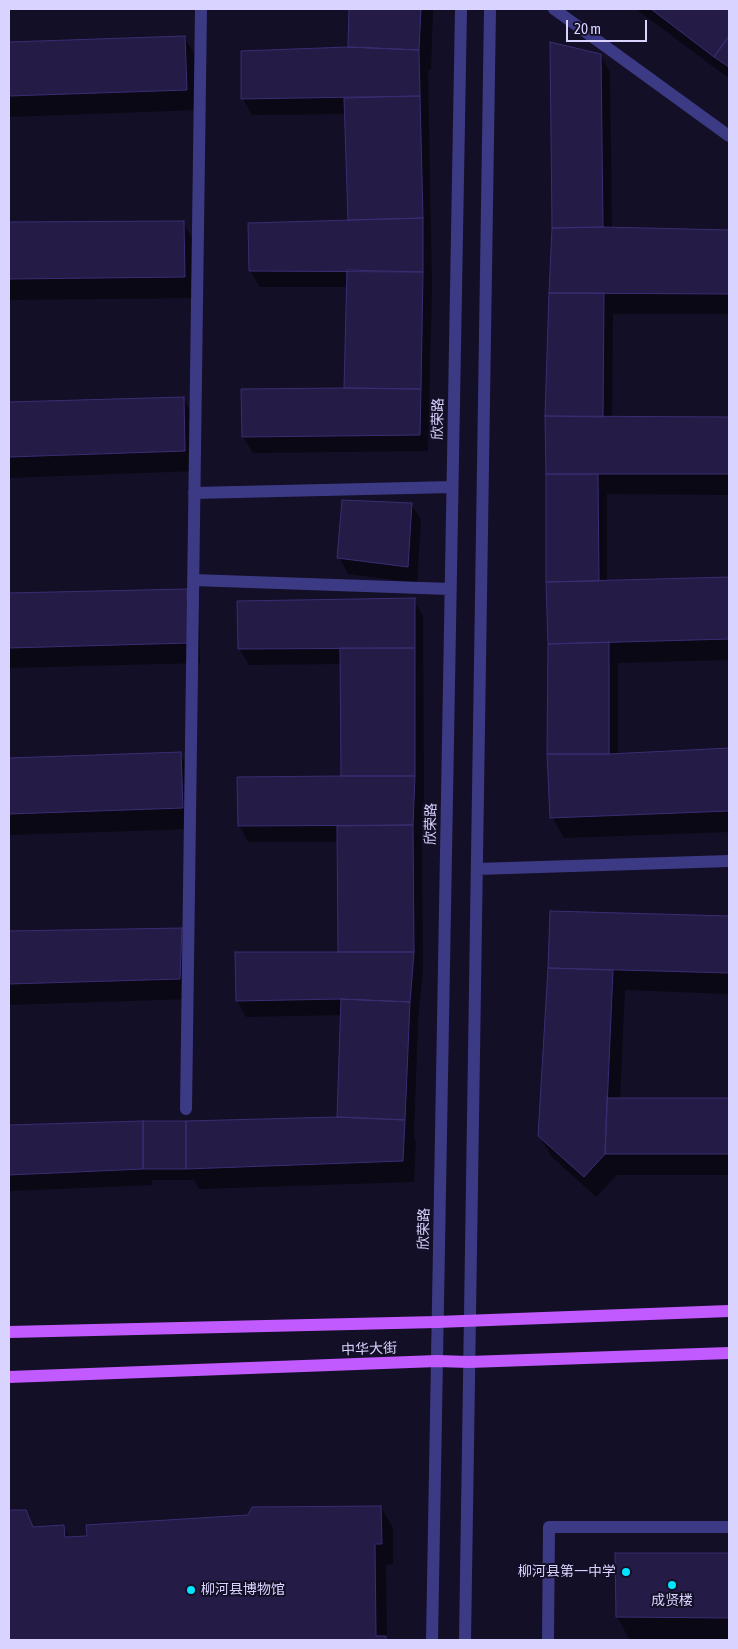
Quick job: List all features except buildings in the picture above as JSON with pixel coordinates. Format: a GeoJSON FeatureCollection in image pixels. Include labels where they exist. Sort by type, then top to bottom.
{"type":"FeatureCollection","features":[{"type":"Feature","properties":{"kind":"main road","name":"中华大街"},"geometry":{"type":"LineString","coordinates":[[9,1332],[437,1322],[729,1311]]}},
{"type":"Feature","properties":{"kind":"main road","name":"中华大街"},"geometry":{"type":"LineString","coordinates":[[9,1377],[437,1361],[469,1362],[729,1353]]}},
{"type":"Feature","properties":{"kind":"street"},"geometry":{"type":"LineString","coordinates":[[186,1109],[200,9]]}},
{"type":"Feature","properties":{"kind":"street","name":"欣荣路"},"geometry":{"type":"LineString","coordinates":[[432,1640],[460,9]]}},
{"type":"Feature","properties":{"kind":"street"},"geometry":{"type":"LineString","coordinates":[[465,1640],[490,9]]}},
{"type":"Feature","properties":{"kind":"street"},"geometry":{"type":"LineString","coordinates":[[554,9],[729,136]]}},
{"type":"Feature","properties":{"kind":"street"},"geometry":{"type":"LineString","coordinates":[[194,493],[452,487]]}},
{"type":"Feature","properties":{"kind":"street"},"geometry":{"type":"LineString","coordinates":[[193,580],[450,589]]}},
{"type":"Feature","properties":{"kind":"street"},"geometry":{"type":"LineString","coordinates":[[477,869],[729,861]]}},
{"type":"Feature","properties":{"kind":"street"},"geometry":{"type":"LineString","coordinates":[[548,1640],[550,1527],[729,1527]]}},
{"type":"Feature","properties":{"kind":"place","name":"柳河县第一中学"},"geometry":{"type":"Point","coordinates":[626,1572]}},
{"type":"Feature","properties":{"kind":"place","name":"成贤楼"},"geometry":{"type":"Point","coordinates":[672,1585]}},
{"type":"Feature","properties":{"kind":"place","name":"柳河县博物馆"},"geometry":{"type":"Point","coordinates":[191,1590]}}]}
